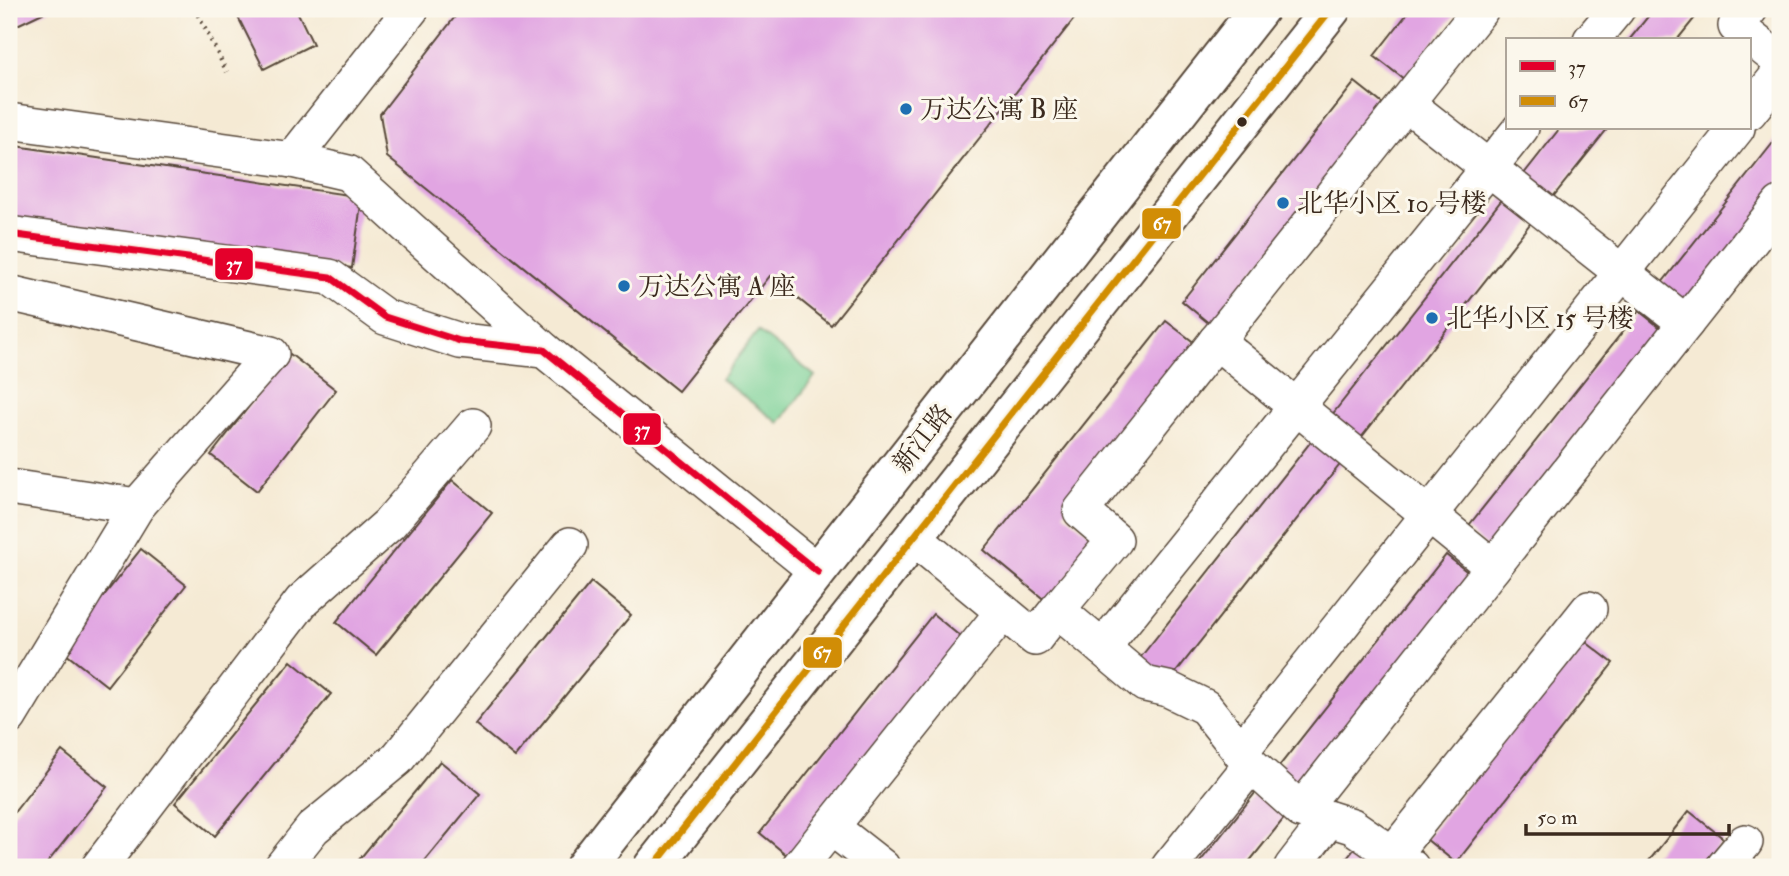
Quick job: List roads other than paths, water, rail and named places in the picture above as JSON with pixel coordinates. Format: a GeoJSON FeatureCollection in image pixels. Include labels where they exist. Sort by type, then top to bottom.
{"type":"FeatureCollection","features":[{"type":"Feature","properties":{"kind":"main road","name":"新江路"},"geometry":{"type":"LineString","coordinates":[[584,867],[1259,9]]}},
{"type":"Feature","properties":{"kind":"main road"},"geometry":{"type":"LineString","coordinates":[[653,867],[1331,9]]}},
{"type":"Feature","properties":{"kind":"street"},"geometry":{"type":"LineString","coordinates":[[914,538],[1035,638],[1115,540],[1081,511],[1481,9]]}},
{"type":"Feature","properties":{"kind":"street"},"geometry":{"type":"LineString","coordinates":[[1593,38],[1617,9]]}},
{"type":"Feature","properties":{"kind":"street"},"geometry":{"type":"LineString","coordinates":[[1750,9],[1736,26],[1780,61]]}},
{"type":"Feature","properties":{"kind":"street"},"geometry":{"type":"LineString","coordinates":[[292,160],[402,13]]}},
{"type":"Feature","properties":{"kind":"street"},"geometry":{"type":"LineString","coordinates":[[1750,111],[1780,73]]}},
{"type":"Feature","properties":{"kind":"street"},"geometry":{"type":"LineString","coordinates":[[1406,103],[1686,323]]}},
{"type":"Feature","properties":{"kind":"street"},"geometry":{"type":"LineString","coordinates":[[9,121],[292,160],[348,173],[544,350],[818,572]]}},
{"type":"Feature","properties":{"kind":"street"},"geometry":{"type":"LineString","coordinates":[[1102,648],[1519,130]]}},
{"type":"Feature","properties":{"kind":"street"},"geometry":{"type":"LineString","coordinates":[[1169,867],[1245,758],[1429,514],[1735,130]]}},
{"type":"Feature","properties":{"kind":"street"},"geometry":{"type":"LineString","coordinates":[[1292,867],[1315,815],[1493,567],[1780,204]]}},
{"type":"Feature","properties":{"kind":"street"},"geometry":{"type":"LineString","coordinates":[[9,234],[330,277],[385,317],[460,341],[544,350]]}},
{"type":"Feature","properties":{"kind":"street"},"geometry":{"type":"LineString","coordinates":[[9,293],[271,354],[138,506],[9,717]]}},
{"type":"Feature","properties":{"kind":"street"},"geometry":{"type":"LineString","coordinates":[[1216,341],[1493,567]]}},
{"type":"Feature","properties":{"kind":"street"},"geometry":{"type":"LineString","coordinates":[[99,867],[302,601],[390,524],[473,426]]}},
{"type":"Feature","properties":{"kind":"street"},"geometry":{"type":"LineString","coordinates":[[9,487],[138,506]]}},
{"type":"Feature","properties":{"kind":"street"},"geometry":{"type":"LineString","coordinates":[[282,867],[313,828],[397,759],[570,545]]}},
{"type":"Feature","properties":{"kind":"street"},"geometry":{"type":"LineString","coordinates":[[1057,610],[1145,684],[1168,689],[1205,707],[1245,758],[1315,815],[1352,827],[1401,861],[1588,609]]}},
{"type":"Feature","properties":{"kind":"street"},"geometry":{"type":"LineString","coordinates":[[799,867],[1003,612]]}},
{"type":"Feature","properties":{"kind":"street"},"geometry":{"type":"LineString","coordinates":[[831,827],[882,867]]}},
{"type":"Feature","properties":{"kind":"place","name":"万达公寓 B 座"},"geometry":{"type":"Point","coordinates":[906,109]}},
{"type":"Feature","properties":{"kind":"place","name":"北华小区 10 号楼"},"geometry":{"type":"Point","coordinates":[1283,203]}},
{"type":"Feature","properties":{"kind":"place","name":"万达公寓 A 座"},"geometry":{"type":"Point","coordinates":[624,286]}},
{"type":"Feature","properties":{"kind":"place","name":"北华小区 15 号楼"},"geometry":{"type":"Point","coordinates":[1432,318]}}]}
